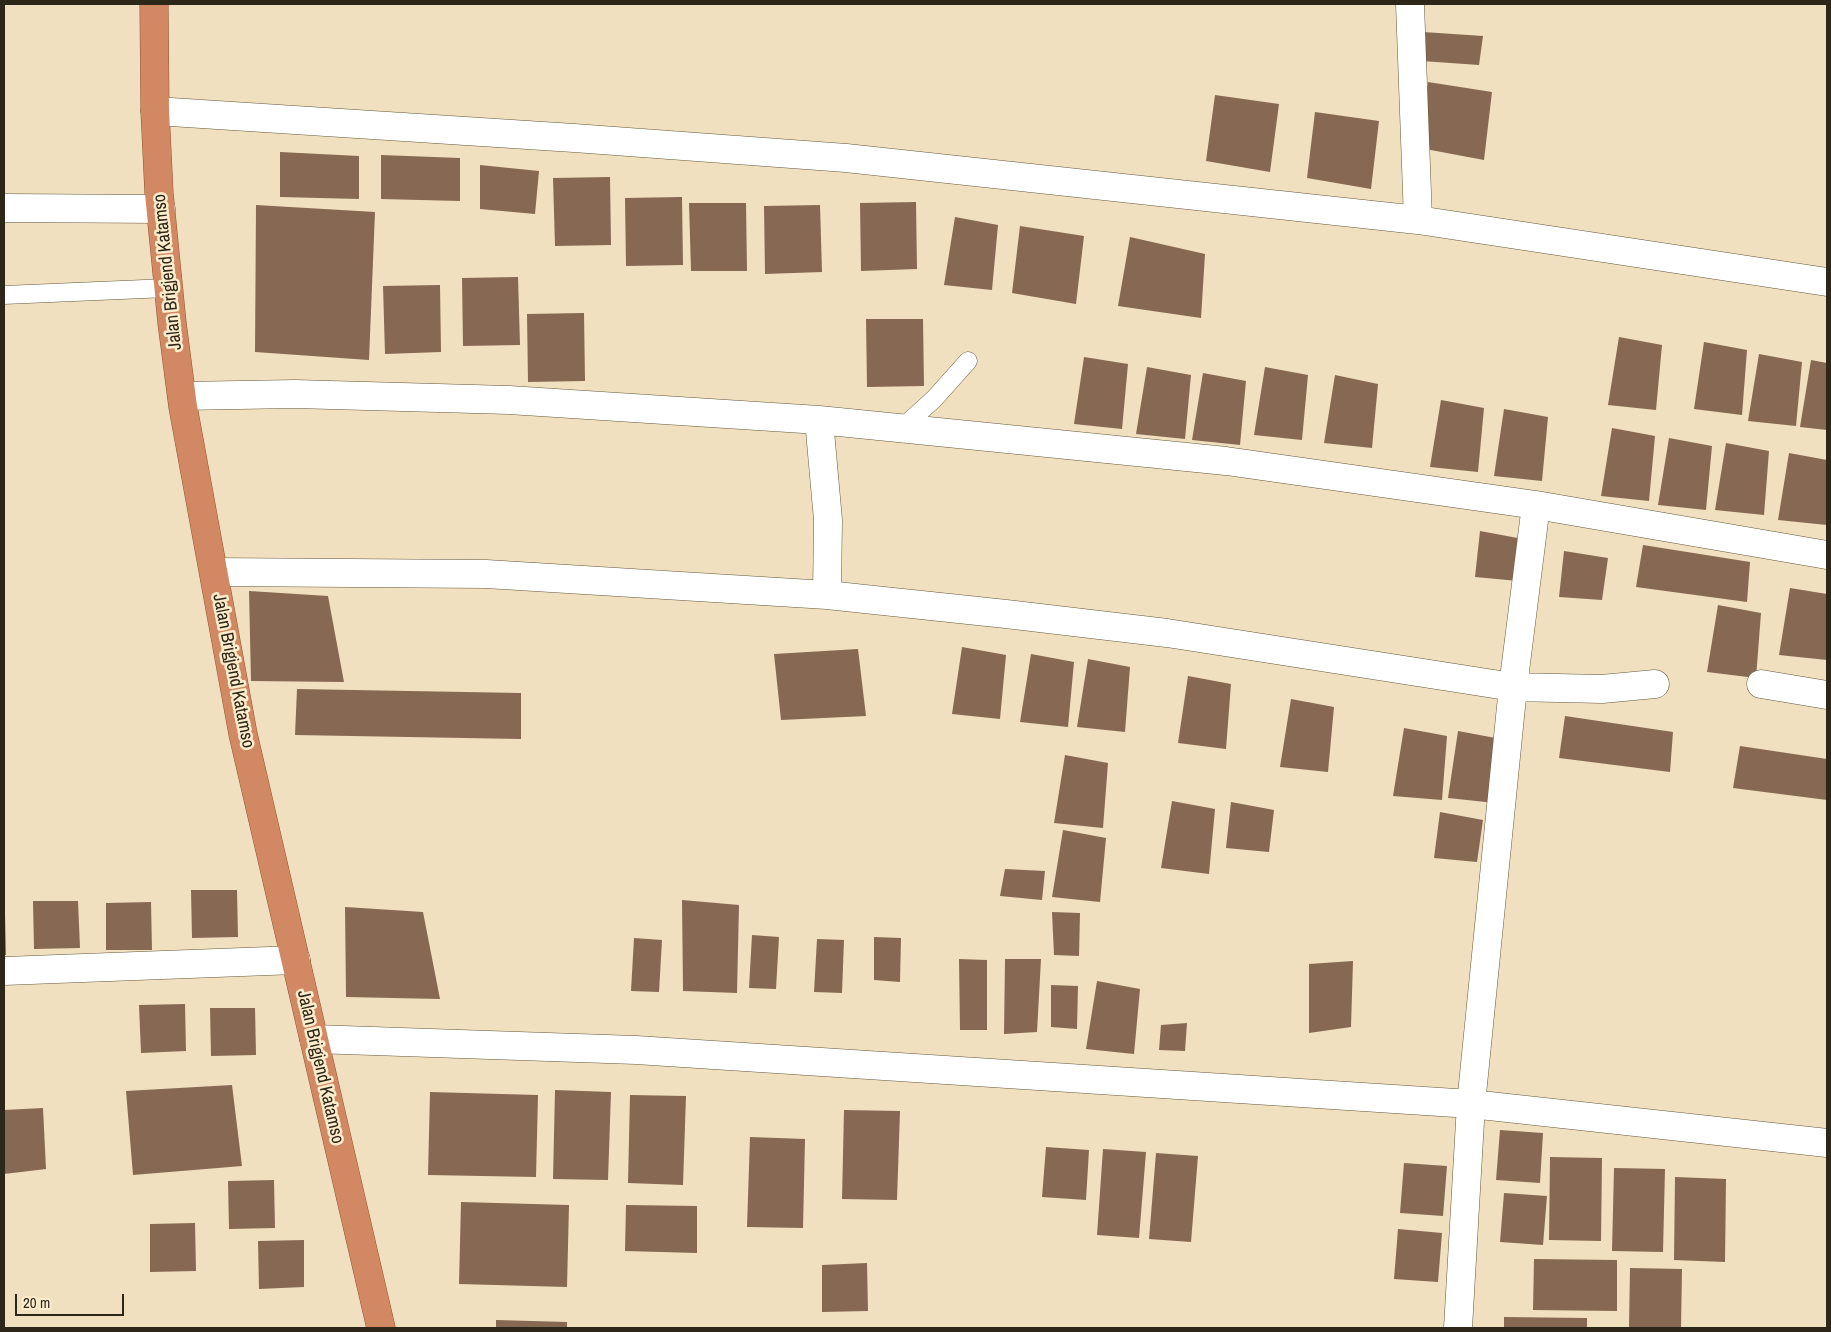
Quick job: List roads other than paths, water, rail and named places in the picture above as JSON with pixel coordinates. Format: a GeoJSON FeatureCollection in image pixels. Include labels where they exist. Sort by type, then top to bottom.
{"type":"FeatureCollection","features":[{"type":"Feature","properties":{"kind":"highway","name":"Jalan Brigjend Katamso"},"geometry":{"type":"LineString","coordinates":[[154,4],[154,111],[161,209],[168,288],[195,476],[243,734],[381,1328]]}},
{"type":"Feature","properties":{"kind":"street"},"geometry":{"type":"LineString","coordinates":[[1410,4],[1418,220]]}},
{"type":"Feature","properties":{"kind":"street"},"geometry":{"type":"LineString","coordinates":[[154,111],[846,158],[1418,220],[1827,282]]}},
{"type":"Feature","properties":{"kind":"street"},"geometry":{"type":"LineString","coordinates":[[4,208],[161,209]]}},
{"type":"Feature","properties":{"kind":"street"},"geometry":{"type":"LineString","coordinates":[[182,396],[295,394],[509,400],[819,420],[1226,461],[1536,505],[1827,555]]}},
{"type":"Feature","properties":{"kind":"street"},"geometry":{"type":"LineString","coordinates":[[819,420],[828,520],[827,595]]}},
{"type":"Feature","properties":{"kind":"street"},"geometry":{"type":"LineString","coordinates":[[1458,1328],[1471,1104],[1513,688],[1536,505]]}},
{"type":"Feature","properties":{"kind":"street"},"geometry":{"type":"LineString","coordinates":[[214,572],[486,574],[827,595],[1167,633],[1513,688],[1602,689],[1655,684]]}},
{"type":"Feature","properties":{"kind":"street"},"geometry":{"type":"LineString","coordinates":[[1761,684],[1827,695]]}},
{"type":"Feature","properties":{"kind":"street"},"geometry":{"type":"LineString","coordinates":[[4,971],[296,960]]}},
{"type":"Feature","properties":{"kind":"street"},"geometry":{"type":"LineString","coordinates":[[314,1039],[636,1050],[1471,1104],[1827,1143]]}},
{"type":"Feature","properties":{"kind":"lane"},"geometry":{"type":"LineString","coordinates":[[4,295],[168,288]]}},
{"type":"Feature","properties":{"kind":"lane"},"geometry":{"type":"LineString","coordinates":[[901,429],[934,399],[968,361]]}}]}
